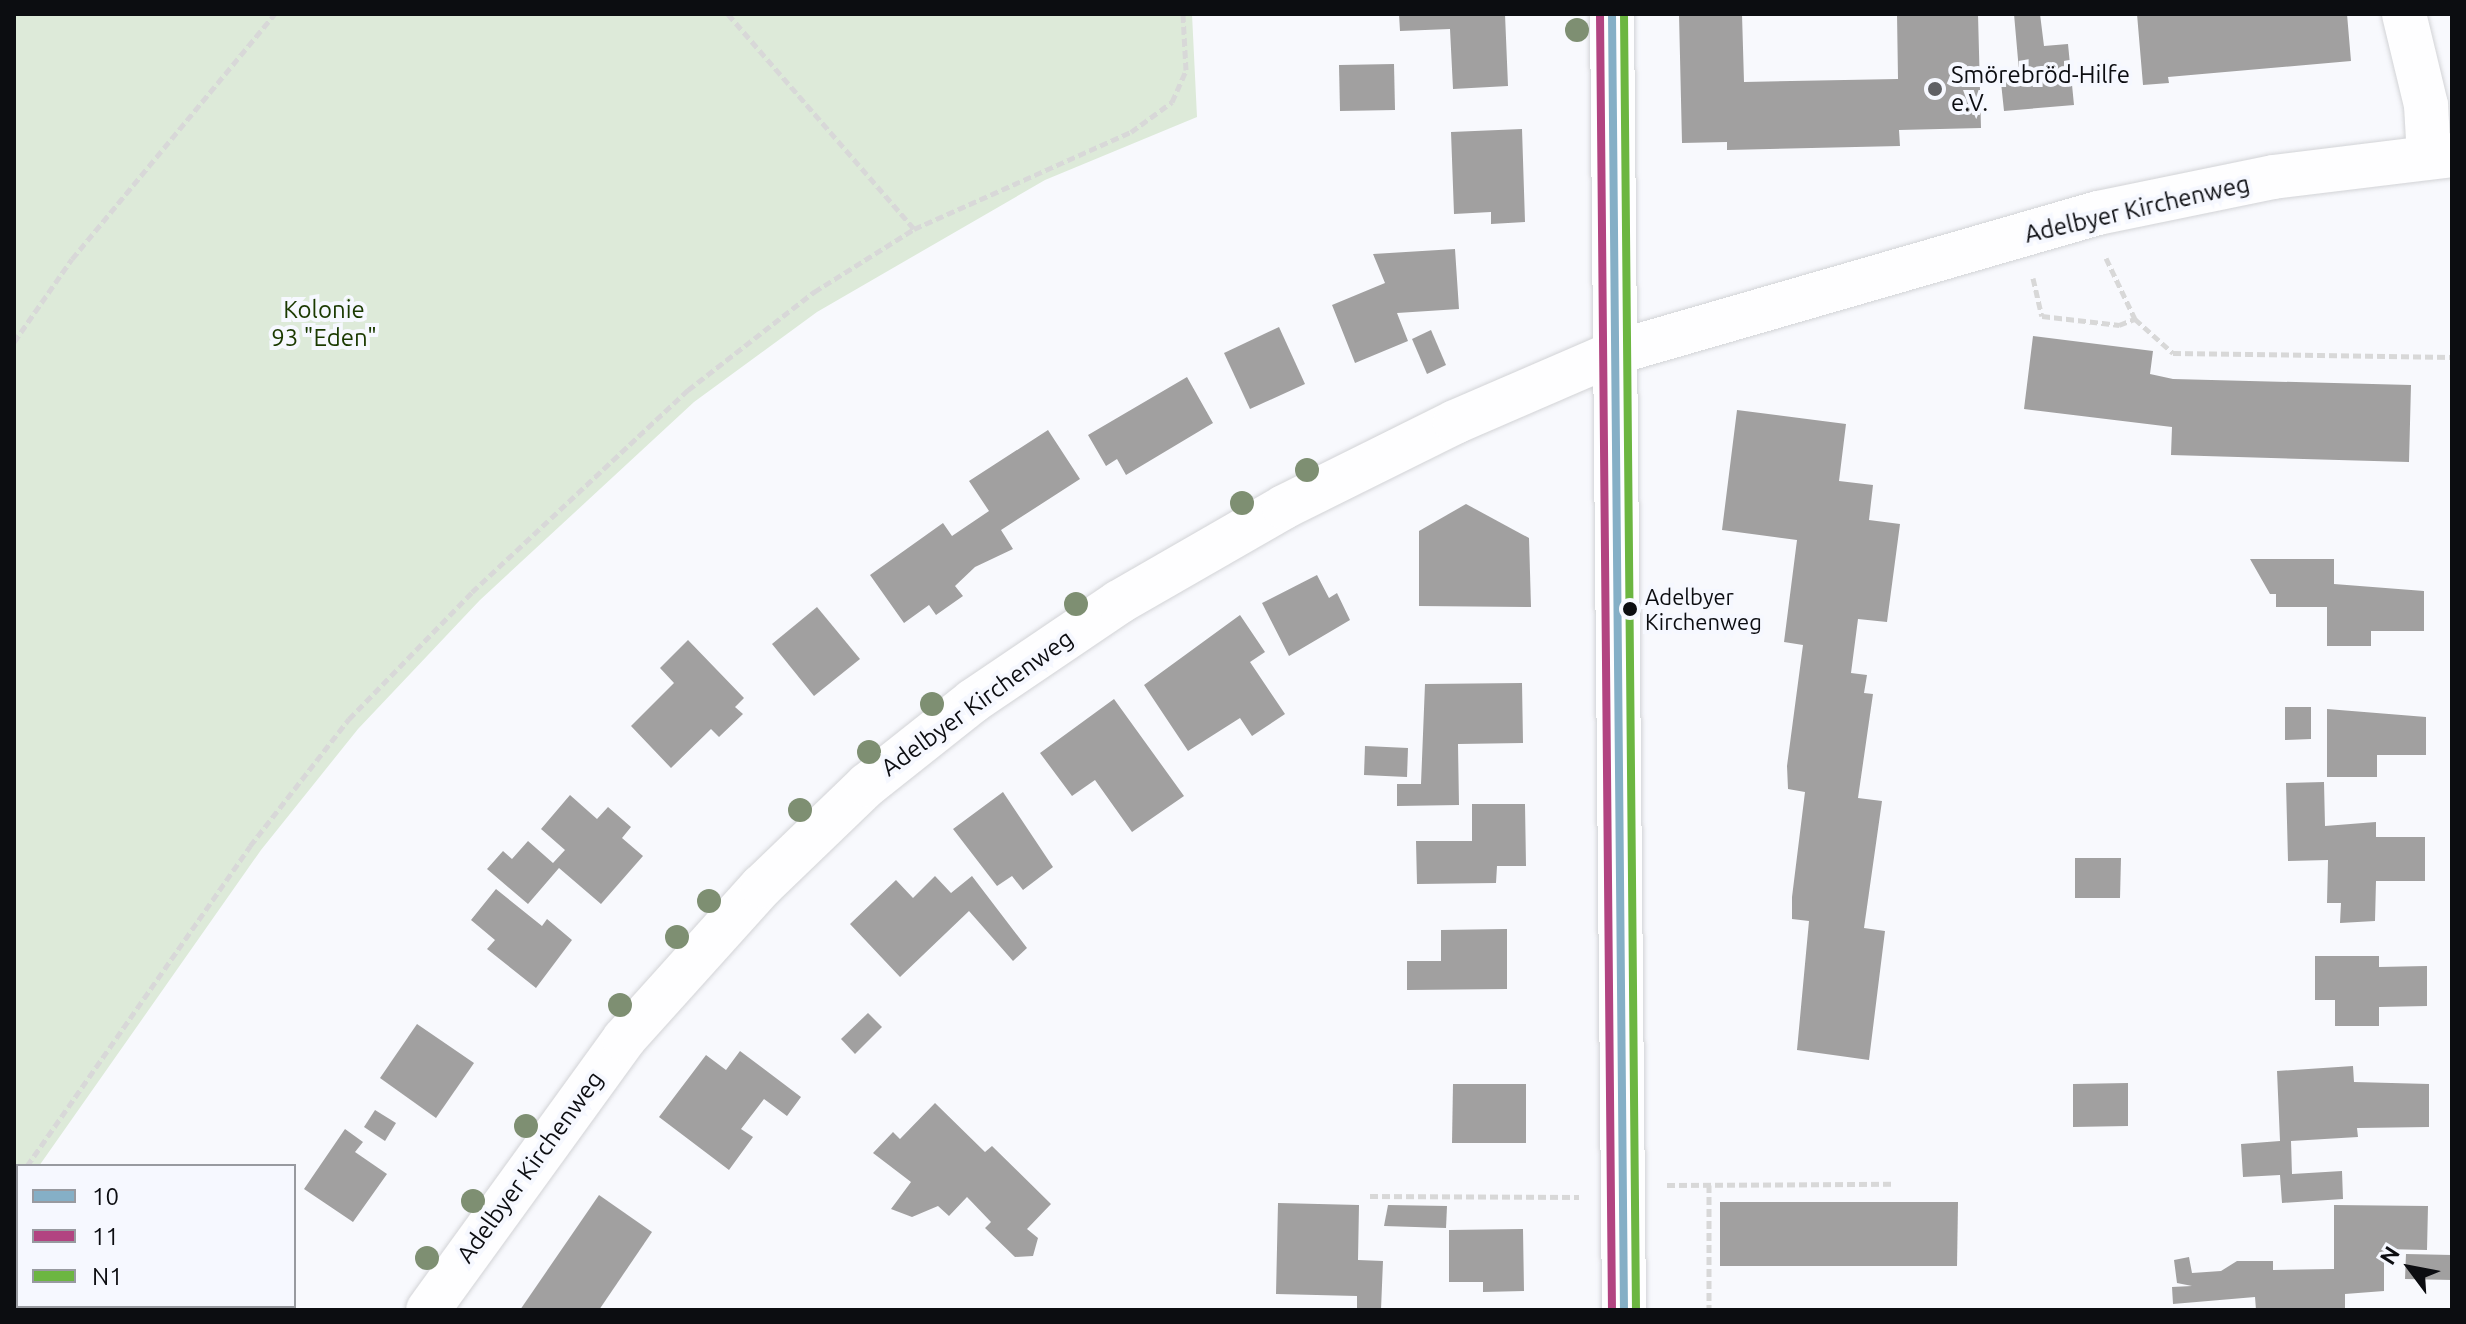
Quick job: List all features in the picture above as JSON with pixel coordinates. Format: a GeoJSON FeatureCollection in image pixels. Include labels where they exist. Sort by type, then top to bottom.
{"type":"FeatureCollection","features":[{"type":"Feature","properties":{"kind":"street"},"geometry":{"type":"LineString","coordinates":[[1612,14],[1624,1310]]}},
{"type":"Feature","properties":{"kind":"street"},"geometry":{"type":"LineString","coordinates":[[2404,14],[2441,156]]}},
{"type":"Feature","properties":{"kind":"street","name":"Adelbyer Kirchenweg"},"geometry":{"type":"LineString","coordinates":[[428,1310],[624,1039],[762,886],[867,785],[973,701],[1119,602],[1284,507],[1455,422],[1617,352],[2098,213],[2273,177],[2441,156]]}},
{"type":"Feature","properties":{"kind":"path"},"geometry":{"type":"LineString","coordinates":[[14,342],[82,247],[275,14]]}},
{"type":"Feature","properties":{"kind":"path"},"geometry":{"type":"LineString","coordinates":[[728,14],[914,229]]}},
{"type":"Feature","properties":{"kind":"path"},"geometry":{"type":"LineString","coordinates":[[28,1164],[250,846],[349,719],[472,592],[688,390],[814,292],[914,229],[1131,132],[1172,102],[1186,70],[1183,14]]}},
{"type":"Feature","properties":{"kind":"path"},"geometry":{"type":"LineString","coordinates":[[2098,213],[2114,286],[2135,319],[2173,353],[2452,357]]}},
{"type":"Feature","properties":{"kind":"path"},"geometry":{"type":"LineString","coordinates":[[2029,233],[2035,307],[2042,316],[2119,325],[2135,319]]}},
{"type":"Feature","properties":{"kind":"path"},"geometry":{"type":"LineString","coordinates":[[1370,1196],[1562,1201],[1622,1185],[1894,1184]]}},
{"type":"Feature","properties":{"kind":"path"},"geometry":{"type":"LineString","coordinates":[[1709,1185],[1709,1310]]}},
{"type":"Feature","properties":{"kind":"green space","name":"Kolonie 93 \"Eden\""},"geometry":{"type":"Polygon","coordinates":[[[14,14],[1192,14],[1197,117],[1045,180],[817,312],[694,402],[480,600],[358,729],[261,850],[40,1164],[16,1164],[14,1201],[14,14]]]}},
{"type":"Feature","properties":{"kind":"building"},"geometry":{"type":"Polygon","coordinates":[[[1399,14],[1505,14],[1508,86],[1453,89],[1450,29],[1400,31],[1399,14]]]}},
{"type":"Feature","properties":{"kind":"building"},"geometry":{"type":"Polygon","coordinates":[[[1679,14],[1742,14],[1744,82],[1898,79],[1897,14],[1978,14],[1981,128],[1899,130],[1900,146],[1727,150],[1727,142],[1682,143],[1679,14]]]}},
{"type":"Feature","properties":{"kind":"building"},"geometry":{"type":"Polygon","coordinates":[[[2014,14],[2040,14],[2044,46],[2068,44],[2074,105],[2004,111],[2000,73],[2019,71],[2014,14]]]}},
{"type":"Feature","properties":{"kind":"building"},"geometry":{"type":"Polygon","coordinates":[[[2137,14],[2347,14],[2351,61],[2168,77],[2169,83],[2143,85],[2137,14]]]}},
{"type":"Feature","properties":{"kind":"building"},"geometry":{"type":"Polygon","coordinates":[[[1394,64],[1395,110],[1340,111],[1339,65],[1394,64]]]}},
{"type":"Feature","properties":{"kind":"building"},"geometry":{"type":"Polygon","coordinates":[[[1522,129],[1525,222],[1491,224],[1491,212],[1454,214],[1451,132],[1522,129]]]}},
{"type":"Feature","properties":{"kind":"building"},"geometry":{"type":"Polygon","coordinates":[[[1455,249],[1459,309],[1397,313],[1408,341],[1355,363],[1332,305],[1385,283],[1373,254],[1455,249]]]}},
{"type":"Feature","properties":{"kind":"building"},"geometry":{"type":"Polygon","coordinates":[[[1279,327],[1305,384],[1250,409],[1224,353],[1279,327]]]}},
{"type":"Feature","properties":{"kind":"building"},"geometry":{"type":"Polygon","coordinates":[[[1431,330],[1446,365],[1427,374],[1412,339],[1431,330]]]}},
{"type":"Feature","properties":{"kind":"building"},"geometry":{"type":"Polygon","coordinates":[[[2033,336],[2153,351],[2150,374],[2173,379],[2411,385],[2409,462],[2171,455],[2172,427],[2024,409],[2033,336]]]}},
{"type":"Feature","properties":{"kind":"building"},"geometry":{"type":"Polygon","coordinates":[[[1187,377],[1213,423],[1126,475],[1117,459],[1106,466],[1088,435],[1187,377]]]}},
{"type":"Feature","properties":{"kind":"building"},"geometry":{"type":"Polygon","coordinates":[[[1737,410],[1846,424],[1839,481],[1873,485],[1869,520],[1900,524],[1887,622],[1858,619],[1851,673],[1867,675],[1864,693],[1873,694],[1858,798],[1882,801],[1864,928],[1885,931],[1869,1060],[1797,1050],[1809,921],[1792,919],[1792,897],[1805,792],[1788,789],[1787,766],[1803,645],[1784,642],[1797,540],[1722,530],[1737,410]]]}},
{"type":"Feature","properties":{"kind":"building"},"geometry":{"type":"Polygon","coordinates":[[[1048,430],[1080,479],[1001,530],[1013,549],[975,567],[955,586],[963,596],[936,615],[929,605],[904,623],[870,575],[943,523],[952,536],[989,511],[969,481],[1048,430]]]}},
{"type":"Feature","properties":{"kind":"building"},"geometry":{"type":"Polygon","coordinates":[[[1466,504],[1529,538],[1531,607],[1419,606],[1419,531],[1466,504]]]}},
{"type":"Feature","properties":{"kind":"building"},"geometry":{"type":"Polygon","coordinates":[[[2250,559],[2334,559],[2334,584],[2424,591],[2424,631],[2371,631],[2371,646],[2327,646],[2327,607],[2276,607],[2276,594],[2270,594],[2250,559]]]}},
{"type":"Feature","properties":{"kind":"building"},"geometry":{"type":"Polygon","coordinates":[[[1317,575],[1329,598],[1337,593],[1350,620],[1289,656],[1262,603],[1317,575]]]}},
{"type":"Feature","properties":{"kind":"building"},"geometry":{"type":"Polygon","coordinates":[[[817,607],[860,659],[814,696],[772,644],[817,607]]]}},
{"type":"Feature","properties":{"kind":"building"},"geometry":{"type":"Polygon","coordinates":[[[1240,615],[1265,652],[1250,662],[1285,714],[1252,736],[1240,718],[1188,751],[1144,685],[1240,615]]]}},
{"type":"Feature","properties":{"kind":"building"},"geometry":{"type":"Polygon","coordinates":[[[688,640],[744,698],[735,707],[743,714],[719,737],[711,729],[671,768],[631,726],[674,683],[660,668],[688,640]]]}},
{"type":"Feature","properties":{"kind":"building"},"geometry":{"type":"Polygon","coordinates":[[[1522,683],[1523,743],[1458,744],[1459,805],[1397,806],[1397,784],[1421,784],[1425,684],[1522,683]]]}},
{"type":"Feature","properties":{"kind":"building"},"geometry":{"type":"Polygon","coordinates":[[[1114,699],[1184,796],[1132,832],[1095,780],[1072,796],[1040,753],[1114,699]]]}},
{"type":"Feature","properties":{"kind":"building"},"geometry":{"type":"Polygon","coordinates":[[[2285,707],[2311,707],[2311,739],[2285,740],[2285,707]]]}},
{"type":"Feature","properties":{"kind":"building"},"geometry":{"type":"Polygon","coordinates":[[[2327,709],[2426,717],[2426,755],[2377,755],[2377,777],[2327,777],[2327,709]]]}},
{"type":"Feature","properties":{"kind":"building"},"geometry":{"type":"Polygon","coordinates":[[[1365,746],[1408,748],[1407,777],[1364,775],[1365,746]]]}},
{"type":"Feature","properties":{"kind":"building"},"geometry":{"type":"Polygon","coordinates":[[[2324,782],[2325,826],[2376,822],[2376,837],[2425,837],[2425,881],[2376,881],[2375,921],[2340,923],[2341,903],[2327,903],[2328,860],[2288,861],[2286,783],[2324,782]]]}},
{"type":"Feature","properties":{"kind":"building"},"geometry":{"type":"Polygon","coordinates":[[[1003,792],[1053,867],[1023,890],[1012,876],[997,886],[953,829],[1003,792]]]}},
{"type":"Feature","properties":{"kind":"building"},"geometry":{"type":"Polygon","coordinates":[[[570,795],[597,819],[608,807],[631,827],[622,838],[643,856],[601,904],[559,868],[528,904],[487,869],[503,851],[512,859],[528,841],[553,863],[565,850],[541,829],[570,795]]]}},
{"type":"Feature","properties":{"kind":"building"},"geometry":{"type":"Polygon","coordinates":[[[1472,804],[1525,804],[1526,866],[1497,866],[1496,883],[1417,884],[1416,841],[1472,841],[1472,804]]]}},
{"type":"Feature","properties":{"kind":"building"},"geometry":{"type":"Polygon","coordinates":[[[2075,858],[2121,858],[2120,898],[2075,898],[2075,858]]]}},
{"type":"Feature","properties":{"kind":"building"},"geometry":{"type":"Polygon","coordinates":[[[935,876],[951,893],[972,876],[1027,948],[1013,961],[969,911],[900,977],[850,924],[896,880],[913,898],[935,876]]]}},
{"type":"Feature","properties":{"kind":"building"},"geometry":{"type":"Polygon","coordinates":[[[496,889],[542,926],[547,919],[572,940],[536,988],[487,949],[495,940],[471,920],[496,889]]]}},
{"type":"Feature","properties":{"kind":"building"},"geometry":{"type":"Polygon","coordinates":[[[1507,929],[1507,989],[1407,990],[1407,961],[1441,961],[1441,930],[1507,929]]]}},
{"type":"Feature","properties":{"kind":"building"},"geometry":{"type":"Polygon","coordinates":[[[2315,956],[2379,956],[2379,967],[2427,966],[2427,1006],[2379,1007],[2379,1026],[2335,1026],[2335,1000],[2315,1000],[2315,956]]]}},
{"type":"Feature","properties":{"kind":"building"},"geometry":{"type":"Polygon","coordinates":[[[868,1013],[882,1027],[855,1054],[841,1039],[868,1013]]]}},
{"type":"Feature","properties":{"kind":"building"},"geometry":{"type":"Polygon","coordinates":[[[417,1024],[474,1063],[436,1118],[380,1078],[417,1024]]]}},
{"type":"Feature","properties":{"kind":"building"},"geometry":{"type":"Polygon","coordinates":[[[740,1051],[801,1097],[787,1116],[764,1099],[741,1129],[753,1137],[729,1170],[659,1117],[706,1055],[726,1070],[740,1051]]]}},
{"type":"Feature","properties":{"kind":"building"},"geometry":{"type":"Polygon","coordinates":[[[2353,1066],[2354,1082],[2429,1084],[2429,1127],[2357,1128],[2358,1137],[2291,1141],[2292,1174],[2342,1171],[2343,1199],[2282,1203],[2280,1175],[2243,1177],[2241,1144],[2280,1141],[2277,1071],[2353,1066]]]}},
{"type":"Feature","properties":{"kind":"building"},"geometry":{"type":"Polygon","coordinates":[[[2128,1083],[2128,1126],[2073,1127],[2073,1084],[2128,1083]]]}},
{"type":"Feature","properties":{"kind":"building"},"geometry":{"type":"Polygon","coordinates":[[[1453,1084],[1526,1084],[1526,1143],[1452,1143],[1453,1084]]]}},
{"type":"Feature","properties":{"kind":"building"},"geometry":{"type":"Polygon","coordinates":[[[935,1103],[985,1152],[992,1146],[1051,1204],[1027,1229],[1038,1238],[1033,1256],[1015,1257],[985,1228],[991,1222],[967,1197],[949,1216],[938,1206],[912,1217],[891,1209],[911,1182],[873,1153],[893,1132],[900,1139],[935,1103]]]}},
{"type":"Feature","properties":{"kind":"building"},"geometry":{"type":"Polygon","coordinates":[[[375,1110],[396,1123],[385,1141],[364,1127],[375,1110]]]}},
{"type":"Feature","properties":{"kind":"building"},"geometry":{"type":"Polygon","coordinates":[[[345,1129],[363,1142],[355,1152],[387,1174],[353,1222],[304,1189],[345,1129]]]}},
{"type":"Feature","properties":{"kind":"building"},"geometry":{"type":"Polygon","coordinates":[[[599,1195],[652,1232],[599,1310],[520,1310],[599,1195]]]}},
{"type":"Feature","properties":{"kind":"building"},"geometry":{"type":"Polygon","coordinates":[[[1720,1202],[1958,1202],[1957,1266],[1720,1266],[1720,1202]]]}},
{"type":"Feature","properties":{"kind":"building"},"geometry":{"type":"Polygon","coordinates":[[[1278,1203],[1359,1205],[1358,1260],[1383,1261],[1381,1310],[1357,1310],[1357,1296],[1276,1294],[1278,1203]]]}},
{"type":"Feature","properties":{"kind":"building"},"geometry":{"type":"Polygon","coordinates":[[[1388,1205],[1447,1206],[1446,1228],[1384,1226],[1388,1205]]]}},
{"type":"Feature","properties":{"kind":"building"},"geometry":{"type":"Polygon","coordinates":[[[2334,1205],[2428,1206],[2427,1250],[2384,1249],[2384,1291],[2345,1294],[2345,1310],[2256,1310],[2255,1297],[2173,1304],[2172,1287],[2192,1286],[2177,1283],[2174,1260],[2189,1257],[2192,1273],[2221,1271],[2237,1261],[2273,1261],[2273,1270],[2334,1269],[2334,1205]]]}},
{"type":"Feature","properties":{"kind":"building"},"geometry":{"type":"Polygon","coordinates":[[[1523,1229],[1524,1291],[1483,1292],[1483,1282],[1449,1282],[1449,1230],[1523,1229]]]}},
{"type":"Feature","properties":{"kind":"building"},"geometry":{"type":"Polygon","coordinates":[[[2406,1254],[2452,1255],[2452,1280],[2405,1279],[2406,1254]]]}},
{"type":"Feature","properties":{"kind":"building"},"geometry":{"type":"Polygon","coordinates":[[[16,1272],[16,1308],[125,1310],[14,1310],[16,1272]]]}},
{"type":"Feature","properties":{"kind":"transit line","name":"11"},"geometry":{"type":"LineString","coordinates":[[1600,14],[1612,1310]]}},
{"type":"Feature","properties":{"kind":"transit line","name":"10"},"geometry":{"type":"LineString","coordinates":[[1612,14],[1624,1310]]}},
{"type":"Feature","properties":{"kind":"transit line","name":"N1"},"geometry":{"type":"LineString","coordinates":[[1624,14],[1636,1310]]}},
{"type":"Feature","properties":{"kind":"place","name":"Smörebröd-Hilfe e.V."},"geometry":{"type":"Point","coordinates":[1935,89]}},
{"type":"Feature","properties":{"kind":"place","name":"Adelbyer Kirchenweg"},"geometry":{"type":"Point","coordinates":[1630,609]}}]}
